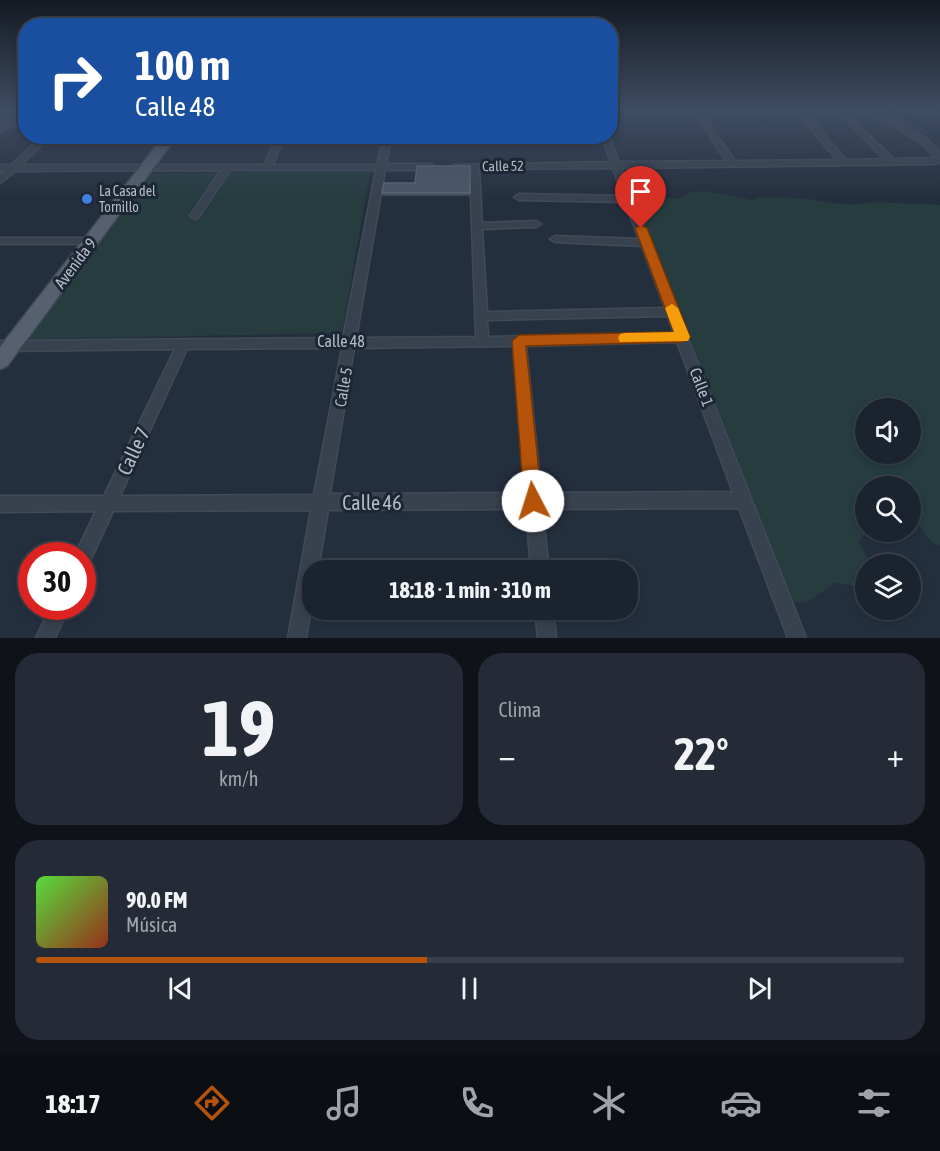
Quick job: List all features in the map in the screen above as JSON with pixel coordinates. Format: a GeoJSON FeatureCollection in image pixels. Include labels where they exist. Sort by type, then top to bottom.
{"type":"FeatureCollection","features":[{"type":"Feature","properties":{"kind":"main road","name":"Avenida 9"},"geometry":{"type":"LineString","coordinates":[[143,168],[159,144]]}},
{"type":"Feature","properties":{"kind":"main road","name":"Avenida 9"},"geometry":{"type":"LineString","coordinates":[[0,361],[3,346],[164,144]]}},
{"type":"Feature","properties":{"kind":"street"},"geometry":{"type":"LineString","coordinates":[[716,140],[731,162]]}},
{"type":"Feature","properties":{"kind":"street"},"geometry":{"type":"LineString","coordinates":[[825,140],[843,161]]}},
{"type":"Feature","properties":{"kind":"street"},"geometry":{"type":"LineString","coordinates":[[870,140],[891,161]]}},
{"type":"Feature","properties":{"kind":"street"},"geometry":{"type":"LineString","coordinates":[[922,140],[938,159]]}},
{"type":"Feature","properties":{"kind":"street"},"geometry":{"type":"LineString","coordinates":[[0,180],[38,144]]}},
{"type":"Feature","properties":{"kind":"street"},"geometry":{"type":"LineString","coordinates":[[267,168],[277,144]]}},
{"type":"Feature","properties":{"kind":"street","name":"Calle 5"},"geometry":{"type":"LineString","coordinates":[[297,638],[386,144]]}},
{"type":"Feature","properties":{"kind":"street","name":"Calle 1"},"geometry":{"type":"LineString","coordinates":[[608,144],[797,638]]}},
{"type":"Feature","properties":{"kind":"street","name":"Calle 52"},"geometry":{"type":"LineString","coordinates":[[450,167],[938,159]]}},
{"type":"Feature","properties":{"kind":"street"},"geometry":{"type":"LineString","coordinates":[[0,168],[439,167]]}},
{"type":"Feature","properties":{"kind":"street"},"geometry":{"type":"LineString","coordinates":[[474,167],[482,342]]}},
{"type":"Feature","properties":{"kind":"street"},"geometry":{"type":"LineString","coordinates":[[195,216],[227,168]]}},
{"type":"Feature","properties":{"kind":"street"},"geometry":{"type":"LineString","coordinates":[[519,197],[629,199]]}},
{"type":"Feature","properties":{"kind":"street"},"geometry":{"type":"LineString","coordinates":[[476,226],[536,224]]}},
{"type":"Feature","properties":{"kind":"street"},"geometry":{"type":"LineString","coordinates":[[555,239],[647,243]]}},
{"type":"Feature","properties":{"kind":"street"},"geometry":{"type":"LineString","coordinates":[[0,241],[87,241]]}},
{"type":"Feature","properties":{"kind":"street"},"geometry":{"type":"LineString","coordinates":[[480,316],[673,312]]}},
{"type":"Feature","properties":{"kind":"street","name":"Calle 48"},"geometry":{"type":"LineString","coordinates":[[3,346],[351,341],[482,342],[683,337]]}},
{"type":"Feature","properties":{"kind":"street"},"geometry":{"type":"LineString","coordinates":[[519,341],[539,560]]}},
{"type":"Feature","properties":{"kind":"street","name":"Calle 7"},"geometry":{"type":"LineString","coordinates":[[90,542],[184,343]]}},
{"type":"Feature","properties":{"kind":"street","name":"Calle 46"},"geometry":{"type":"LineString","coordinates":[[0,504],[745,500]]}},
{"type":"Feature","properties":{"kind":"street"},"geometry":{"type":"LineString","coordinates":[[45,638],[53,620]]}},
{"type":"Feature","properties":{"kind":"street"},"geometry":{"type":"LineString","coordinates":[[545,620],[547,638]]}},
{"type":"Feature","properties":{"kind":"green space"},"geometry":{"type":"Polygon","coordinates":[[[370,172],[342,333],[25,339],[150,173],[370,172]]]}},
{"type":"Feature","properties":{"kind":"green space"},"geometry":{"type":"Polygon","coordinates":[[[705,191],[752,200],[759,197],[848,204],[873,202],[940,205],[940,546],[935,544],[921,528],[921,476],[855,476],[855,542],[858,542],[865,554],[855,554],[855,586],[835,583],[806,603],[793,602],[635,197],[682,198],[689,193],[705,191]]]}},
{"type":"Feature","properties":{"kind":"building"},"geometry":{"type":"Polygon","coordinates":[[[417,166],[470,166],[470,193],[382,193],[384,183],[415,183],[417,166]]]}},
{"type":"Feature","properties":{"kind":"slow traffic"},"geometry":{"type":"LineString","coordinates":[[625,338],[683,337],[672,308]]}},
{"type":"Feature","properties":{"kind":"place","name":"La Casa del Tornillo"},"geometry":{"type":"Point","coordinates":[87,199]}},
{"type":"Feature","properties":{"kind":"route"},"geometry":{"type":"LineString","coordinates":[[533,501],[519,341],[683,337],[641,228]]}}]}
